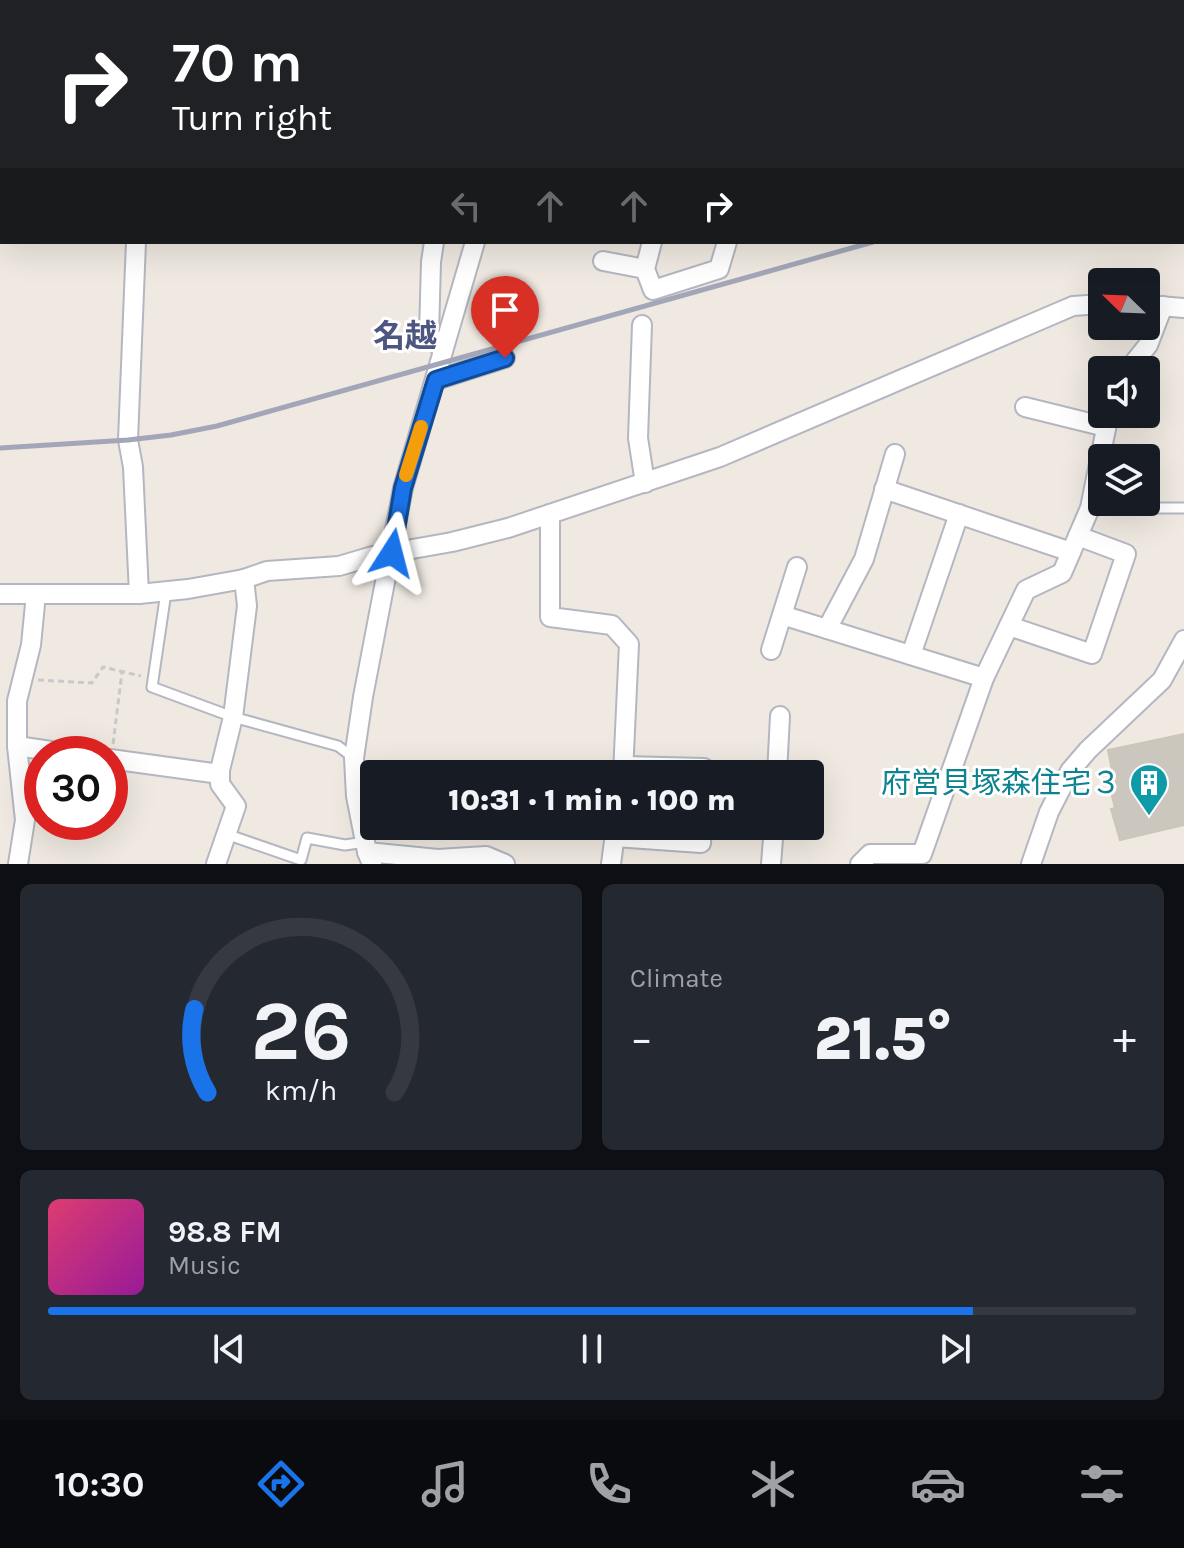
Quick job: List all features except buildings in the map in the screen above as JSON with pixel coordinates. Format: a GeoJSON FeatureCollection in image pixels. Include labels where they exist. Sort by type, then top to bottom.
{"type":"FeatureCollection","features":[{"type":"Feature","properties":{"kind":"street"},"geometry":{"type":"LineString","coordinates":[[136,244],[128,440],[133,467],[139,594]]}},
{"type":"Feature","properties":{"kind":"street"},"geometry":{"type":"LineString","coordinates":[[434,244],[429,335],[443,350]]}},
{"type":"Feature","properties":{"kind":"street"},"geometry":{"type":"LineString","coordinates":[[474,244],[403,488],[354,758],[356,796],[368,853],[438,859],[486,856],[505,864]]}},
{"type":"Feature","properties":{"kind":"street"},"geometry":{"type":"LineString","coordinates":[[651,244],[645,269],[653,290],[719,269],[726,244]]}},
{"type":"Feature","properties":{"kind":"street"},"geometry":{"type":"LineString","coordinates":[[603,261],[645,269]]}},
{"type":"Feature","properties":{"kind":"street"},"geometry":{"type":"LineString","coordinates":[[0,594],[139,594],[166,591],[244,579],[267,571],[339,566],[480,535],[720,457],[1073,306],[1088,305]]}},
{"type":"Feature","properties":{"kind":"street"},"geometry":{"type":"LineString","coordinates":[[1160,306],[1184,308]]}},
{"type":"Feature","properties":{"kind":"street"},"geometry":{"type":"LineString","coordinates":[[642,325],[638,438],[645,483]]}},
{"type":"Feature","properties":{"kind":"street"},"geometry":{"type":"LineString","coordinates":[[436,380],[505,358]]}},
{"type":"Feature","properties":{"kind":"street"},"geometry":{"type":"LineString","coordinates":[[1025,407],[1088,417]]}},
{"type":"Feature","properties":{"kind":"street"},"geometry":{"type":"LineString","coordinates":[[827,629],[864,559],[895,454]]}},
{"type":"Feature","properties":{"kind":"street"},"geometry":{"type":"LineString","coordinates":[[884,489],[959,514],[1126,554],[1092,654],[1009,626]]}},
{"type":"Feature","properties":{"kind":"street"},"geometry":{"type":"LineString","coordinates":[[860,864],[870,854],[922,854],[984,678],[1026,590],[1062,573],[1088,513]]}},
{"type":"Feature","properties":{"kind":"street"},"geometry":{"type":"LineString","coordinates":[[550,514],[550,617],[612,625],[629,644],[623,760]]}},
{"type":"Feature","properties":{"kind":"street"},"geometry":{"type":"LineString","coordinates":[[911,655],[959,514]]}},
{"type":"Feature","properties":{"kind":"street"},"geometry":{"type":"LineString","coordinates":[[771,650],[797,567]]}},
{"type":"Feature","properties":{"kind":"street"},"geometry":{"type":"LineString","coordinates":[[216,864],[236,806],[220,784],[220,774],[233,717],[247,606],[244,579]]}},
{"type":"Feature","properties":{"kind":"street"},"geometry":{"type":"LineString","coordinates":[[18,864],[25,820],[11,742],[17,701],[31,645],[36,594]]}},
{"type":"Feature","properties":{"kind":"street"},"geometry":{"type":"LineString","coordinates":[[782,615],[984,678]]}},
{"type":"Feature","properties":{"kind":"street"},"geometry":{"type":"LineString","coordinates":[[1031,864],[1049,812],[1070,771],[1162,680],[1184,640]]}},
{"type":"Feature","properties":{"kind":"street"},"geometry":{"type":"LineString","coordinates":[[778,760],[780,716]]}},
{"type":"Feature","properties":{"kind":"street"},"geometry":{"type":"LineString","coordinates":[[128,761],[220,774]]}},
{"type":"Feature","properties":{"kind":"street"},"geometry":{"type":"LineString","coordinates":[[611,864],[615,840]]}},
{"type":"Feature","properties":{"kind":"street"},"geometry":{"type":"LineString","coordinates":[[678,840],[701,843],[701,840]]}},
{"type":"Feature","properties":{"kind":"street"},"geometry":{"type":"LineString","coordinates":[[771,864],[773,840]]}},
{"type":"Feature","properties":{"kind":"lane"},"geometry":{"type":"LineString","coordinates":[[1160,508],[1184,508]]}},
{"type":"Feature","properties":{"kind":"lane"},"geometry":{"type":"LineString","coordinates":[[166,591],[152,687],[233,717],[338,746],[354,758]]}},
{"type":"Feature","properties":{"kind":"lane"},"geometry":{"type":"LineString","coordinates":[[226,834],[301,860],[307,838],[368,853]]}},
{"type":"Feature","properties":{"kind":"path"},"geometry":{"type":"LineString","coordinates":[[22,679],[92,683],[103,667],[153,678]]}},
{"type":"Feature","properties":{"kind":"path"},"geometry":{"type":"LineString","coordinates":[[113,736],[122,672]]}},
{"type":"Feature","properties":{"kind":"railway"},"geometry":{"type":"LineString","coordinates":[[0,448],[128,440],[217,426],[866,244]]}},
{"type":"Feature","properties":{"kind":"slow traffic"},"geometry":{"type":"LineString","coordinates":[[406,475],[421,427]]}},
{"type":"Feature","properties":{"kind":"place","name":"府営貝塚森住宅３"},"geometry":{"type":"Point","coordinates":[1149,817]}},
{"type":"Feature","properties":{"kind":"district","name":"名越"},"geometry":{"type":"Point","coordinates":[405,336]}},
{"type":"Feature","properties":{"kind":"route"},"geometry":{"type":"LineString","coordinates":[[392,553],[403,488],[436,380],[505,358]]}}]}
